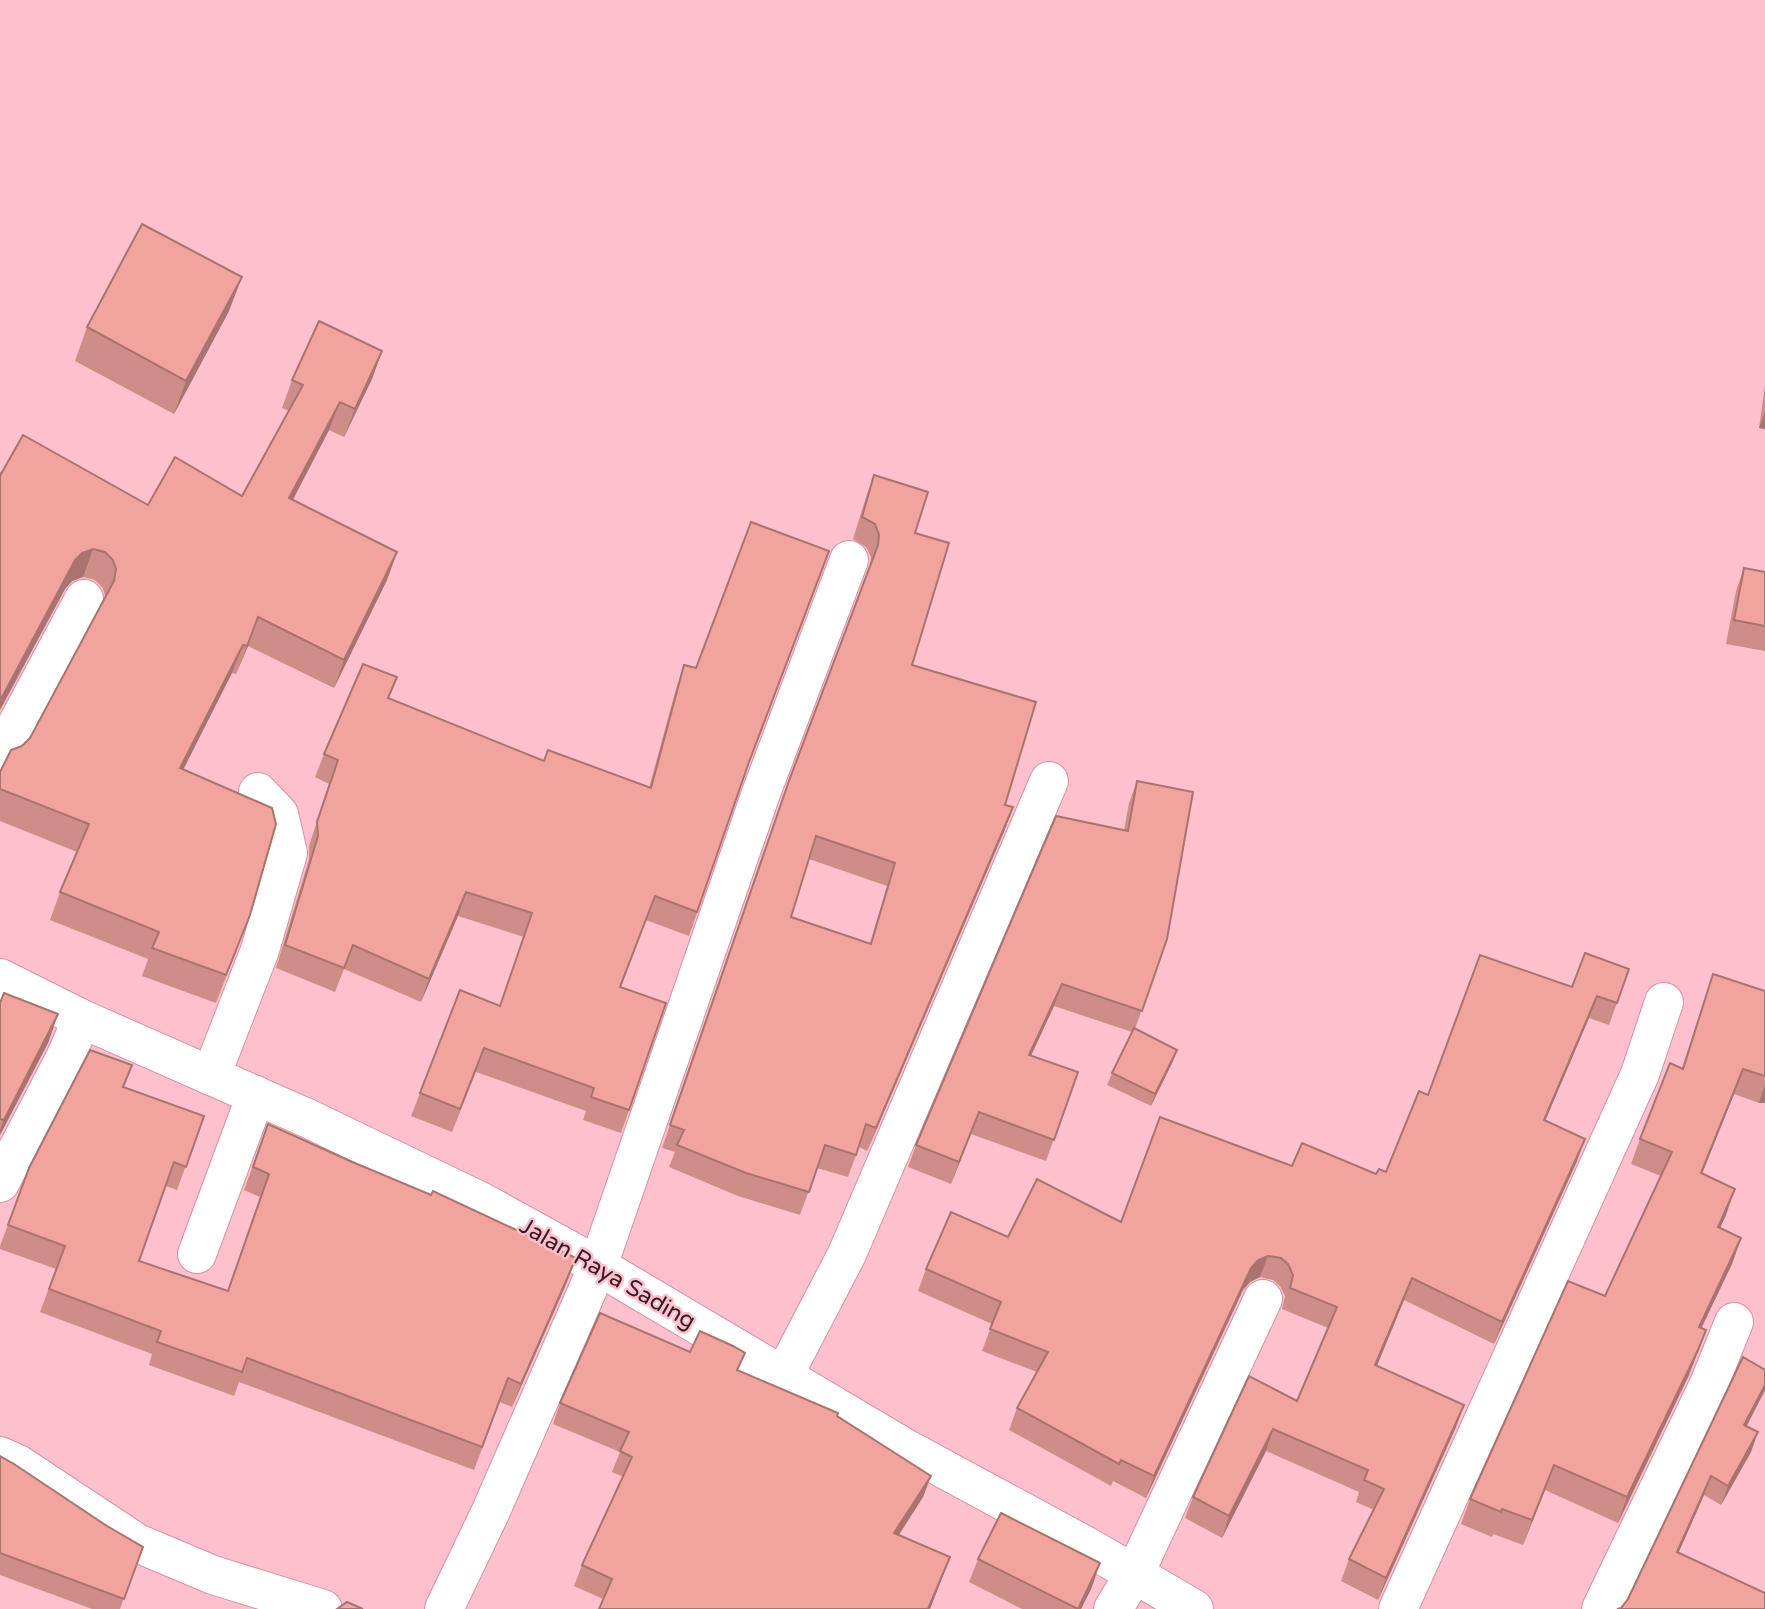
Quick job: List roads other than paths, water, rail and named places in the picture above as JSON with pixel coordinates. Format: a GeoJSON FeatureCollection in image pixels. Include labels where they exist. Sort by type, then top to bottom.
{"type":"FeatureCollection","features":[{"type":"Feature","properties":{"kind":"street"},"geometry":{"type":"LineString","coordinates":[[444,1609],[490,1513],[598,1266],[761,793],[849,560]]}},
{"type":"Feature","properties":{"kind":"street"},"geometry":{"type":"LineString","coordinates":[[0,756],[84,599]]}},
{"type":"Feature","properties":{"kind":"street"},"geometry":{"type":"LineString","coordinates":[[784,1375],[847,1254],[1049,781]]}},
{"type":"Feature","properties":{"kind":"street"},"geometry":{"type":"LineString","coordinates":[[211,1076],[260,950],[288,853],[279,814],[258,792]]}},
{"type":"Feature","properties":{"kind":"street","name":"Jalan Raya Sading"},"geometry":{"type":"LineString","coordinates":[[0,978],[82,1019],[256,1095],[482,1202],[598,1266],[907,1449],[1090,1548],[1194,1609]]}},
{"type":"Feature","properties":{"kind":"street"},"geometry":{"type":"LineString","coordinates":[[1398,1609],[1640,1074],[1664,1002]]}},
{"type":"Feature","properties":{"kind":"street"},"geometry":{"type":"LineString","coordinates":[[0,1183],[65,1058],[82,1019]]}},
{"type":"Feature","properties":{"kind":"street"},"geometry":{"type":"LineString","coordinates":[[197,1254],[256,1095]]}},
{"type":"Feature","properties":{"kind":"street"},"geometry":{"type":"LineString","coordinates":[[1113,1609],[1134,1575],[1263,1299]]}},
{"type":"Feature","properties":{"kind":"street"},"geometry":{"type":"LineString","coordinates":[[1601,1609],[1709,1384],[1734,1322]]}},
{"type":"Feature","properties":{"kind":"street"},"geometry":{"type":"LineString","coordinates":[[0,1456],[18,1464],[137,1543],[213,1575],[323,1609]]}}]}
